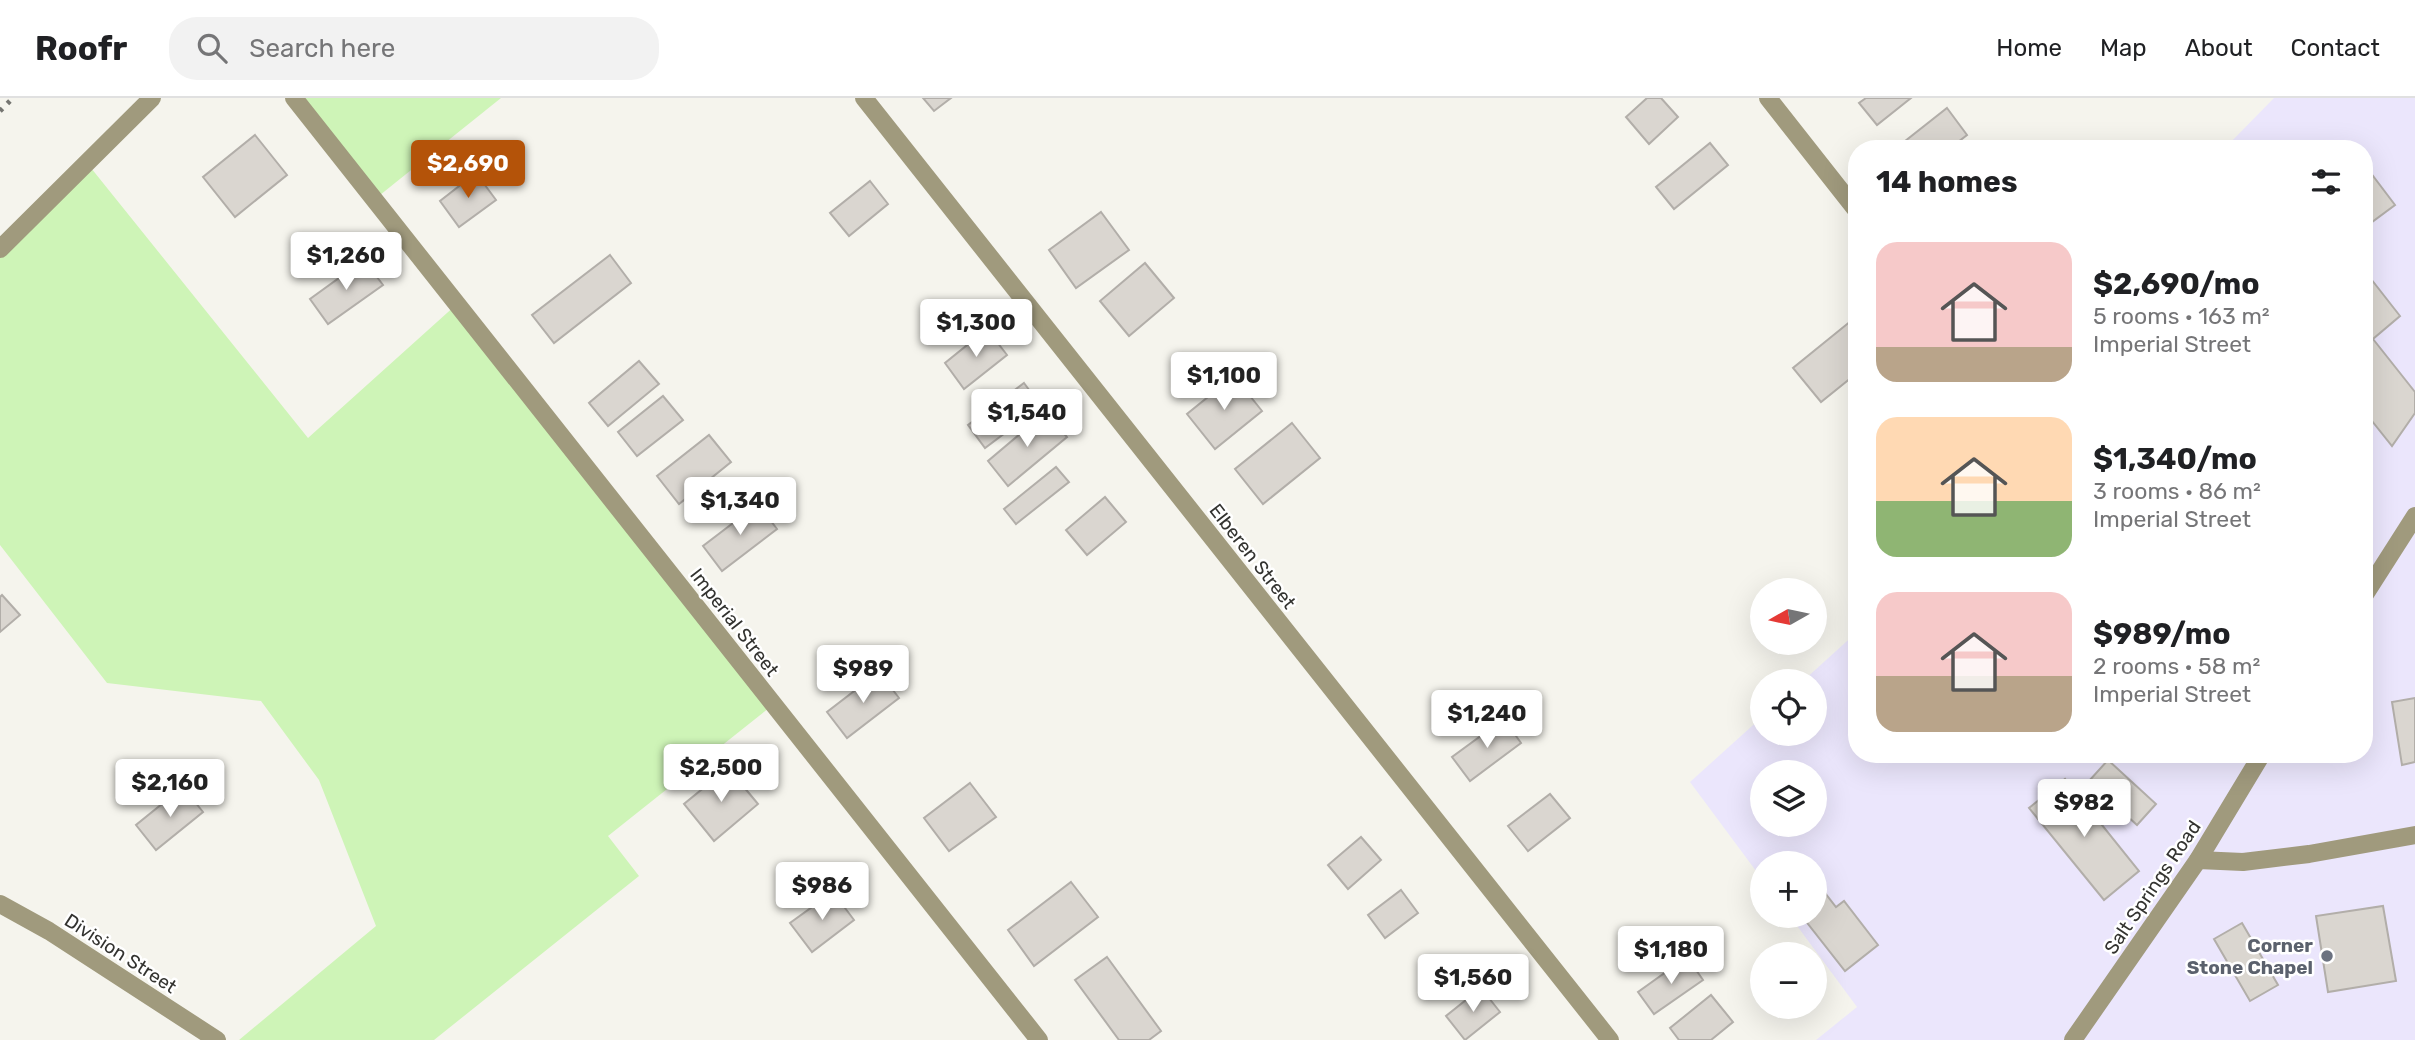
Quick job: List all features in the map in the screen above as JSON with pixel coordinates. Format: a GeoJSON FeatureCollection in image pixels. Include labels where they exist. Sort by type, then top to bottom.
{"type":"FeatureCollection","features":[{"type":"Feature","properties":{"kind":"street"},"geometry":{"type":"LineString","coordinates":[[0,249],[152,98]]}},
{"type":"Feature","properties":{"kind":"street","name":"Imperial Street"},"geometry":{"type":"LineString","coordinates":[[294,98],[1039,1040]]}},
{"type":"Feature","properties":{"kind":"street","name":"Elberen Street"},"geometry":{"type":"LineString","coordinates":[[864,98],[1610,1040]]}},
{"type":"Feature","properties":{"kind":"street"},"geometry":{"type":"LineString","coordinates":[[1768,98],[1848,200]]}},
{"type":"Feature","properties":{"kind":"street"},"geometry":{"type":"LineString","coordinates":[[2373,582],[2415,516]]}},
{"type":"Feature","properties":{"kind":"street","name":"Salt Springs Road"},"geometry":{"type":"LineString","coordinates":[[2073,1040],[2198,860],[2257,763]]}},
{"type":"Feature","properties":{"kind":"street"},"geometry":{"type":"LineString","coordinates":[[2198,860],[2243,862],[2309,854],[2415,835]]}},
{"type":"Feature","properties":{"kind":"street","name":"Division Street"},"geometry":{"type":"LineString","coordinates":[[0,904],[49,932],[217,1040]]}},
{"type":"Feature","properties":{"kind":"shaded area"},"geometry":{"type":"Polygon","coordinates":[[[2274,98],[2415,98],[2415,1040],[1816,1040],[1857,1007],[1827,966],[1827,942],[1809,942],[1799,928],[1827,928],[1827,851],[1750,851],[1750,863],[1690,782],[1750,728],[1750,746],[1827,746],[1827,669],[1816,669],[1848,640],[1848,763],[2373,763],[2373,140],[2233,140],[2274,98]]]}},
{"type":"Feature","properties":{"kind":"green space"},"geometry":{"type":"Polygon","coordinates":[[[294,98],[501,98],[375,199],[294,98]]]}},
{"type":"Feature","properties":{"kind":"green space"},"geometry":{"type":"Polygon","coordinates":[[[87,163],[308,438],[457,304],[774,704],[608,836],[639,876],[434,1040],[239,1040],[376,926],[319,780],[261,701],[107,683],[0,545],[0,249],[87,163]]]}},
{"type":"Feature","properties":{"kind":"building"},"geometry":{"type":"Polygon","coordinates":[[[923,98],[951,98],[934,111],[923,98]]]}},
{"type":"Feature","properties":{"kind":"building"},"geometry":{"type":"Polygon","coordinates":[[[1647,98],[1661,98],[1678,117],[1649,144],[1626,117],[1647,98]]]}},
{"type":"Feature","properties":{"kind":"building"},"geometry":{"type":"Polygon","coordinates":[[[1866,98],[1911,98],[1877,125],[1859,103],[1866,98]]]}},
{"type":"Feature","properties":{"kind":"building"},"geometry":{"type":"Polygon","coordinates":[[[1947,108],[1967,135],[1961,140],[1906,140],[1947,108]]]}},
{"type":"Feature","properties":{"kind":"building"},"geometry":{"type":"Polygon","coordinates":[[[255,135],[287,175],[235,217],[203,177],[255,135]]]}},
{"type":"Feature","properties":{"kind":"building"},"geometry":{"type":"Polygon","coordinates":[[[1710,143],[1728,165],[1674,209],[1656,187],[1710,143]]]}},
{"type":"Feature","properties":{"kind":"building"},"geometry":{"type":"Polygon","coordinates":[[[476,173],[496,200],[459,227],[440,201],[476,173]]]}},
{"type":"Feature","properties":{"kind":"building"},"geometry":{"type":"Polygon","coordinates":[[[2373,176],[2395,205],[2373,221],[2373,176]]]}},
{"type":"Feature","properties":{"kind":"building"},"geometry":{"type":"Polygon","coordinates":[[[870,181],[888,204],[849,236],[830,213],[870,181]]]}},
{"type":"Feature","properties":{"kind":"building"},"geometry":{"type":"Polygon","coordinates":[[[1101,212],[1129,250],[1076,288],[1049,250],[1101,212]]]}},
{"type":"Feature","properties":{"kind":"building"},"geometry":{"type":"Polygon","coordinates":[[[610,255],[631,283],[554,343],[532,315],[610,255]]]}},
{"type":"Feature","properties":{"kind":"building"},"geometry":{"type":"Polygon","coordinates":[[[364,260],[383,285],[328,324],[310,299],[364,260]]]}},
{"type":"Feature","properties":{"kind":"building"},"geometry":{"type":"Polygon","coordinates":[[[1145,263],[1174,298],[1129,336],[1100,301],[1145,263]]]}},
{"type":"Feature","properties":{"kind":"building"},"geometry":{"type":"Polygon","coordinates":[[[2373,282],[2400,316],[2373,339],[2373,282]]]}},
{"type":"Feature","properties":{"kind":"building"},"geometry":{"type":"Polygon","coordinates":[[[1848,323],[1848,380],[1821,402],[1793,368],[1848,323]]]}},
{"type":"Feature","properties":{"kind":"building"},"geometry":{"type":"Polygon","coordinates":[[[987,329],[1007,355],[964,389],[945,363],[987,329]]]}},
{"type":"Feature","properties":{"kind":"building"},"geometry":{"type":"Polygon","coordinates":[[[2373,339],[2415,392],[2415,413],[2392,446],[2373,422],[2373,339]]]}},
{"type":"Feature","properties":{"kind":"building"},"geometry":{"type":"Polygon","coordinates":[[[639,361],[659,384],[608,426],[589,403],[639,361]]]}},
{"type":"Feature","properties":{"kind":"building"},"geometry":{"type":"Polygon","coordinates":[[[1234,376],[1262,411],[1215,449],[1187,414],[1234,376]]]}},
{"type":"Feature","properties":{"kind":"building"},"geometry":{"type":"Polygon","coordinates":[[[1024,383],[1041,406],[985,448],[968,425],[1024,383]]]}},
{"type":"Feature","properties":{"kind":"building"},"geometry":{"type":"Polygon","coordinates":[[[663,396],[683,420],[637,456],[618,432],[663,396]]]}},
{"type":"Feature","properties":{"kind":"building"},"geometry":{"type":"Polygon","coordinates":[[[1046,412],[1067,437],[1008,486],[988,461],[1046,412]]]}},
{"type":"Feature","properties":{"kind":"building"},"geometry":{"type":"Polygon","coordinates":[[[1292,423],[1320,458],[1263,504],[1235,469],[1292,423]]]}},
{"type":"Feature","properties":{"kind":"building"},"geometry":{"type":"Polygon","coordinates":[[[709,435],[731,462],[679,504],[657,476],[709,435]]]}},
{"type":"Feature","properties":{"kind":"building"},"geometry":{"type":"Polygon","coordinates":[[[1056,467],[1069,482],[1016,524],[1004,509],[1056,467]]]}},
{"type":"Feature","properties":{"kind":"building"},"geometry":{"type":"Polygon","coordinates":[[[1105,497],[1126,522],[1087,555],[1066,530],[1105,497]]]}},
{"type":"Feature","properties":{"kind":"building"},"geometry":{"type":"Polygon","coordinates":[[[758,504],[777,529],[722,571],[703,546],[758,504]]]}},
{"type":"Feature","properties":{"kind":"building"},"geometry":{"type":"Polygon","coordinates":[[[2,595],[20,615],[0,632],[0,597],[2,595]]]}},
{"type":"Feature","properties":{"kind":"building"},"geometry":{"type":"Polygon","coordinates":[[[879,672],[899,698],[847,738],[827,712],[879,672]]]}},
{"type":"Feature","properties":{"kind":"building"},"geometry":{"type":"Polygon","coordinates":[[[2415,698],[2415,762],[2402,765],[2392,702],[2415,698]]]}},
{"type":"Feature","properties":{"kind":"building"},"geometry":{"type":"Polygon","coordinates":[[[1504,719],[1521,743],[1470,781],[1452,757],[1504,719]]]}},
{"type":"Feature","properties":{"kind":"building"},"geometry":{"type":"Polygon","coordinates":[[[2105,763],[2111,763],[2156,804],[2137,825],[2089,781],[2105,763]]]}},
{"type":"Feature","properties":{"kind":"building"},"geometry":{"type":"Polygon","coordinates":[[[728,768],[758,804],[714,841],[684,804],[728,768]]]}},
{"type":"Feature","properties":{"kind":"building"},"geometry":{"type":"Polygon","coordinates":[[[2065,779],[2139,871],[2104,900],[2029,808],[2065,779]]]}},
{"type":"Feature","properties":{"kind":"building"},"geometry":{"type":"Polygon","coordinates":[[[970,783],[996,817],[949,851],[924,818],[970,783]]]}},
{"type":"Feature","properties":{"kind":"building"},"geometry":{"type":"Polygon","coordinates":[[[183,787],[203,812],[156,850],[136,825],[183,787]]]}},
{"type":"Feature","properties":{"kind":"building"},"geometry":{"type":"Polygon","coordinates":[[[1550,794],[1570,818],[1528,851],[1508,826],[1550,794]]]}},
{"type":"Feature","properties":{"kind":"building"},"geometry":{"type":"Polygon","coordinates":[[[1361,837],[1381,860],[1348,889],[1328,865],[1361,837]]]}},
{"type":"Feature","properties":{"kind":"building"},"geometry":{"type":"Polygon","coordinates":[[[1071,882],[1098,917],[1034,966],[1008,930],[1071,882]]]}},
{"type":"Feature","properties":{"kind":"building"},"geometry":{"type":"Polygon","coordinates":[[[1401,890],[1418,913],[1385,938],[1368,915],[1401,890]]]}},
{"type":"Feature","properties":{"kind":"building"},"geometry":{"type":"Polygon","coordinates":[[[833,892],[854,920],[812,952],[790,923],[833,892]]]}},
{"type":"Feature","properties":{"kind":"building"},"geometry":{"type":"Polygon","coordinates":[[[1827,895],[1836,907],[1844,901],[1878,945],[1845,971],[1827,948],[1827,942],[1822,942],[1811,928],[1827,928],[1827,895]]]}},
{"type":"Feature","properties":{"kind":"building"},"geometry":{"type":"Polygon","coordinates":[[[2383,906],[2396,981],[2328,992],[2316,916],[2383,906]]]}},
{"type":"Feature","properties":{"kind":"building"},"geometry":{"type":"Polygon","coordinates":[[[2242,923],[2278,985],[2250,1001],[2214,939],[2242,923]]]}},
{"type":"Feature","properties":{"kind":"building"},"geometry":{"type":"Polygon","coordinates":[[[1107,957],[1161,1031],[1149,1040],[1119,1040],[1075,980],[1107,957]]]}},
{"type":"Feature","properties":{"kind":"building"},"geometry":{"type":"Polygon","coordinates":[[[1687,957],[1703,980],[1654,1014],[1638,992],[1687,957]]]}},
{"type":"Feature","properties":{"kind":"building"},"geometry":{"type":"Polygon","coordinates":[[[1481,988],[1500,1012],[1465,1040],[1446,1016],[1481,988]]]}},
{"type":"Feature","properties":{"kind":"building"},"geometry":{"type":"Polygon","coordinates":[[[1711,995],[1733,1022],[1711,1040],[1679,1040],[1670,1028],[1711,995]]]}},
{"type":"Feature","properties":{"kind":"railway"},"geometry":{"type":"LineString","coordinates":[[0,111],[13,98]]}},
{"type":"Feature","properties":{"kind":"place","name":"Corner Stone Chapel"},"geometry":{"type":"Point","coordinates":[2327,956]}}]}
